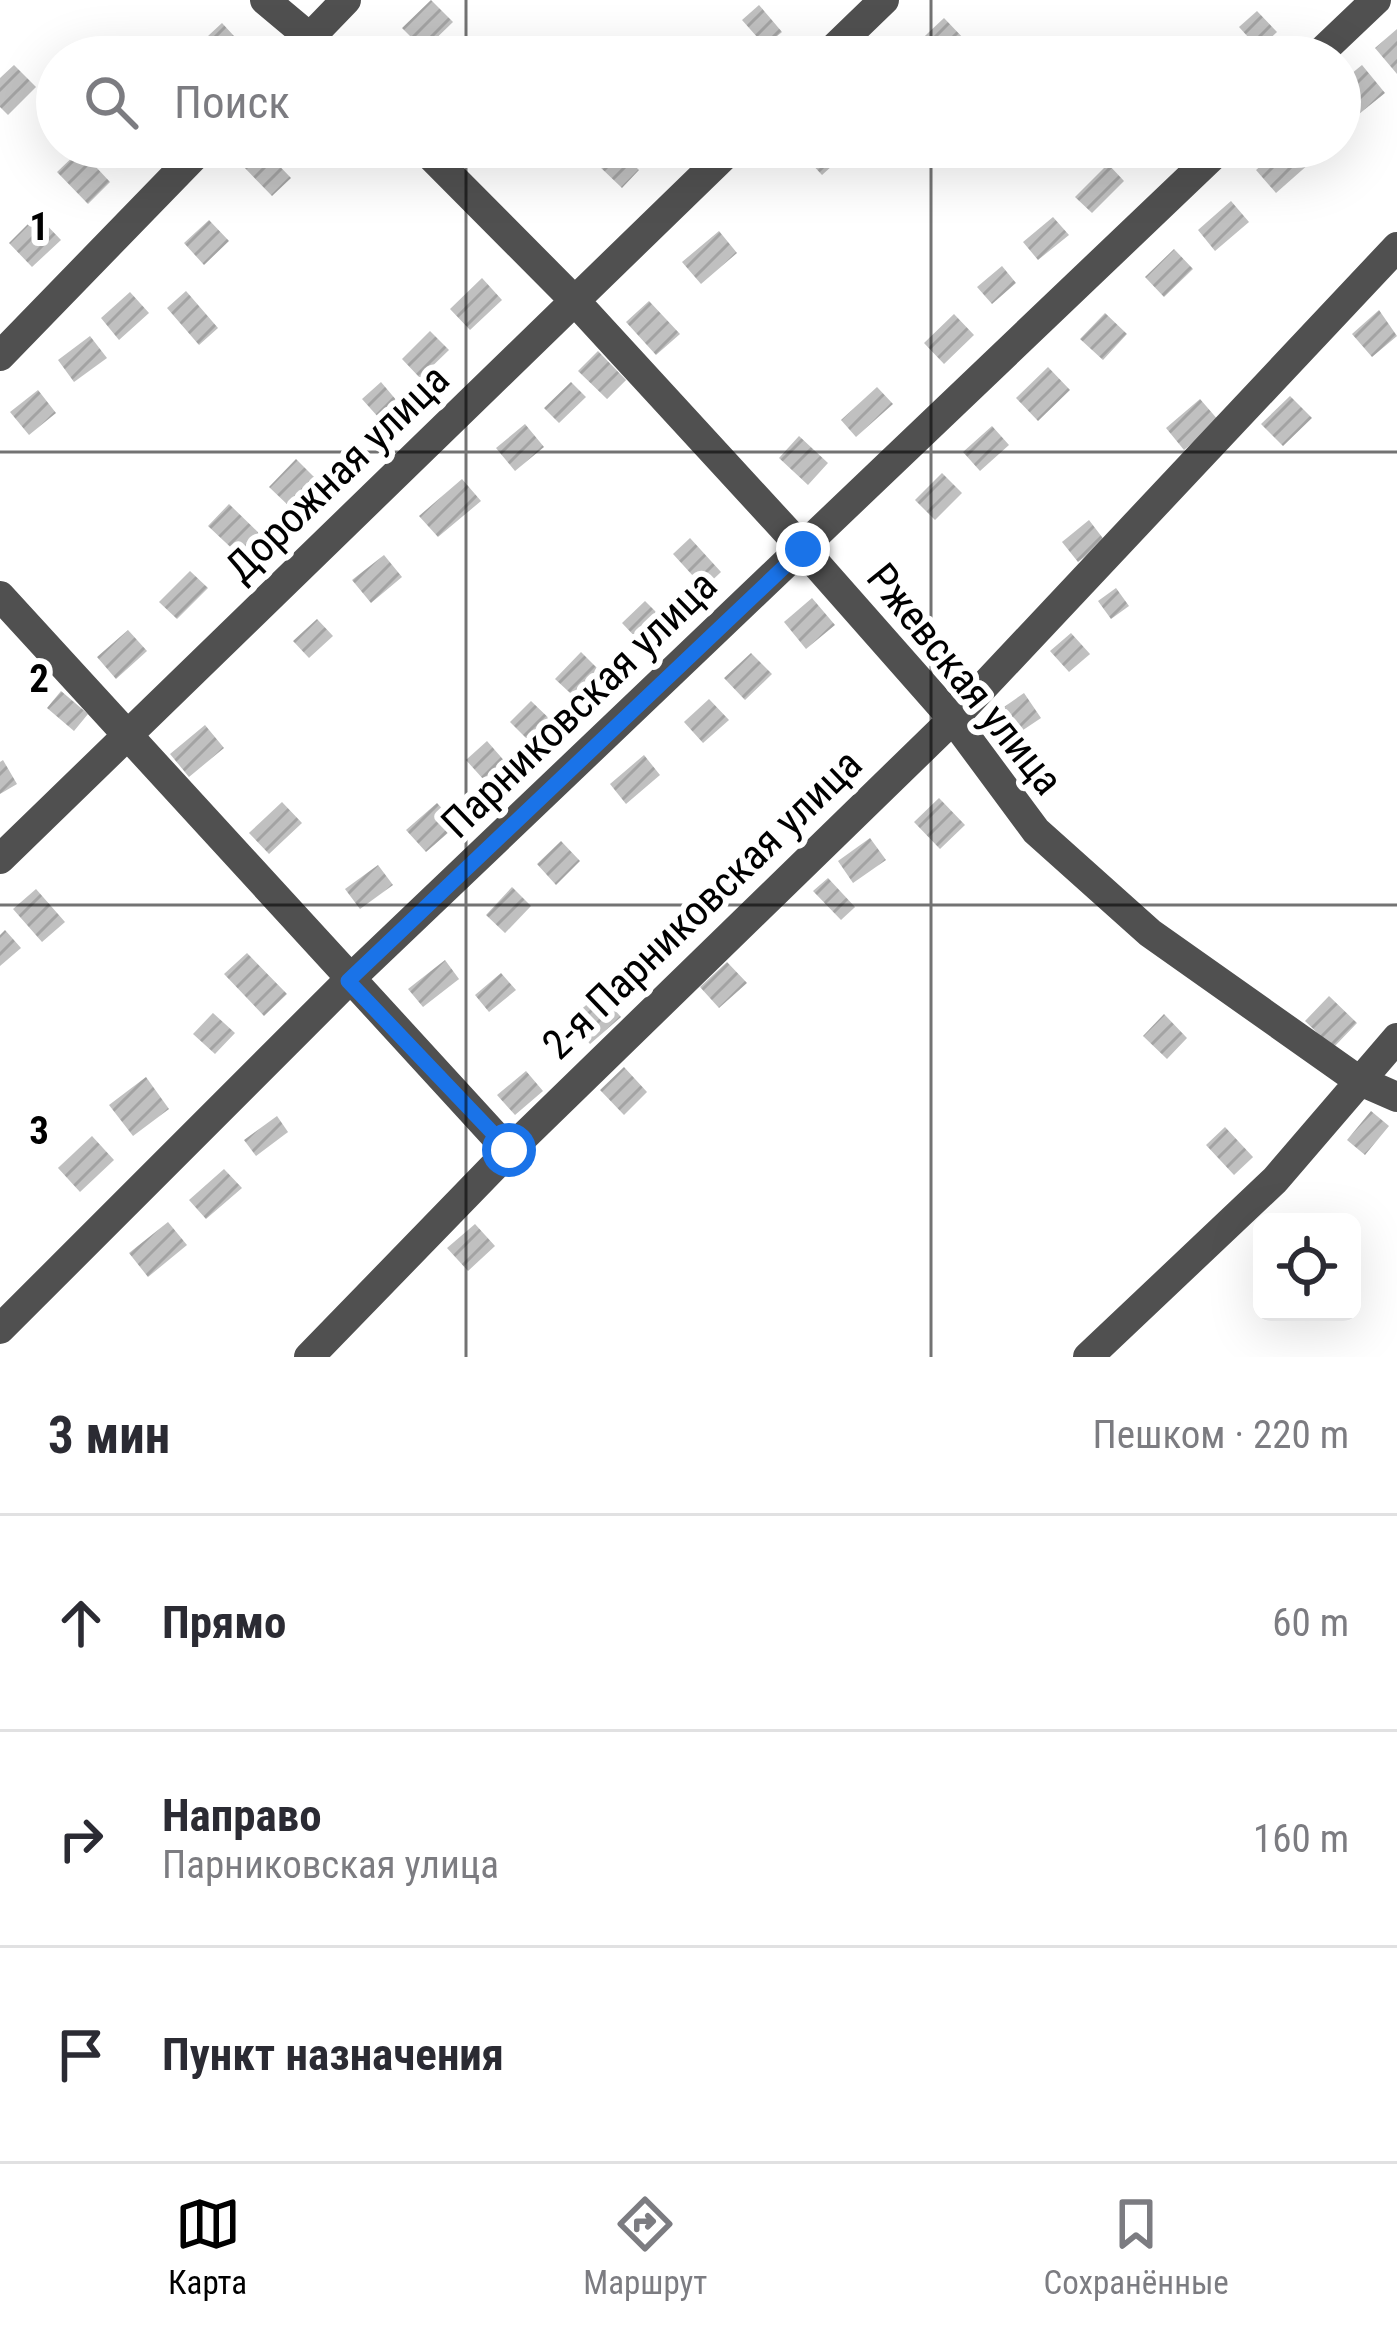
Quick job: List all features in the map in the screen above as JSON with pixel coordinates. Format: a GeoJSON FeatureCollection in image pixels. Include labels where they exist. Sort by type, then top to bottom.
{"type":"FeatureCollection","features":[{"type":"Feature","properties":{"kind":"street"},"geometry":{"type":"LineString","coordinates":[[265,0],[299,36]]}},
{"type":"Feature","properties":{"kind":"street"},"geometry":{"type":"LineString","coordinates":[[322,36],[346,0]]}},
{"type":"Feature","properties":{"kind":"street"},"geometry":{"type":"LineString","coordinates":[[847,36],[884,0]]}},
{"type":"Feature","properties":{"kind":"street"},"geometry":{"type":"LineString","coordinates":[[1338,36],[1376,0]]}},
{"type":"Feature","properties":{"kind":"street"},"geometry":{"type":"LineString","coordinates":[[0,356],[183,168]]}},
{"type":"Feature","properties":{"kind":"street","name":"Ржевская улица"},"geometry":{"type":"LineString","coordinates":[[443,168],[575,301],[803,549],[953,719],[1036,831],[1134,919],[1358,1079],[1397,1097]]}},
{"type":"Feature","properties":{"kind":"street","name":"Дорожная улица"},"geometry":{"type":"LineString","coordinates":[[0,859],[711,168]]}},
{"type":"Feature","properties":{"kind":"street","name":"Парниковская улица"},"geometry":{"type":"LineString","coordinates":[[0,1328],[348,981],[1200,168]]}},
{"type":"Feature","properties":{"kind":"street","name":"2-я Парниковская улица"},"geometry":{"type":"LineString","coordinates":[[309,1357],[509,1150],[953,719],[1397,248]]}},
{"type":"Feature","properties":{"kind":"street"},"geometry":{"type":"LineString","coordinates":[[0,596],[348,981],[509,1150]]}},
{"type":"Feature","properties":{"kind":"street"},"geometry":{"type":"LineString","coordinates":[[1088,1357],[1275,1180],[1397,1038]]}},
{"type":"Feature","properties":{"kind":"building"},"geometry":{"type":"Polygon","coordinates":[[[431,0],[453,22],[438,36],[410,36],[402,28],[431,0]]]}},
{"type":"Feature","properties":{"kind":"building"},"geometry":{"type":"Polygon","coordinates":[[[759,5],[782,32],[756,36],[742,20],[759,5]]]}},
{"type":"Feature","properties":{"kind":"building"},"geometry":{"type":"Polygon","coordinates":[[[1257,11],[1277,32],[1247,36],[1239,27],[1257,11]]]}},
{"type":"Feature","properties":{"kind":"building"},"geometry":{"type":"Polygon","coordinates":[[[944,18],[961,36],[925,36],[944,18]]]}},
{"type":"Feature","properties":{"kind":"building"},"geometry":{"type":"Polygon","coordinates":[[[222,23],[234,36],[208,36],[222,23]]]}},
{"type":"Feature","properties":{"kind":"building"},"geometry":{"type":"Polygon","coordinates":[[[1397,29],[1397,74],[1375,48],[1397,29]]]}},
{"type":"Feature","properties":{"kind":"building"},"geometry":{"type":"Polygon","coordinates":[[[14,65],[36,87],[8,115],[0,107],[0,78],[14,65]]]}},
{"type":"Feature","properties":{"kind":"building"},"geometry":{"type":"Polygon","coordinates":[[[1361,66],[1385,93],[1361,112],[1361,66]]]}},
{"type":"Feature","properties":{"kind":"building"},"geometry":{"type":"Polygon","coordinates":[[[97,168],[110,182],[88,204],[57,172],[97,168]]]}},
{"type":"Feature","properties":{"kind":"building"},"geometry":{"type":"Polygon","coordinates":[[[245,168],[281,168],[291,178],[272,196],[245,168]]]}},
{"type":"Feature","properties":{"kind":"building"},"geometry":{"type":"Polygon","coordinates":[[[601,168],[639,170],[622,188],[601,168]]]}},
{"type":"Feature","properties":{"kind":"building"},"geometry":{"type":"Polygon","coordinates":[[[1104,168],[1112,168],[1124,181],[1092,213],[1075,197],[1104,168]]]}},
{"type":"Feature","properties":{"kind":"building"},"geometry":{"type":"Polygon","coordinates":[[[1258,168],[1304,168],[1276,193],[1258,168]]]}},
{"type":"Feature","properties":{"kind":"building"},"geometry":{"type":"Polygon","coordinates":[[[1231,201],[1249,222],[1215,251],[1198,230],[1231,201]]]}},
{"type":"Feature","properties":{"kind":"building"},"geometry":{"type":"Polygon","coordinates":[[[37,215],[61,240],[32,267],[9,243],[37,215]]]}},
{"type":"Feature","properties":{"kind":"building"},"geometry":{"type":"Polygon","coordinates":[[[1053,217],[1069,235],[1038,260],[1023,242],[1053,217]]]}},
{"type":"Feature","properties":{"kind":"building"},"geometry":{"type":"Polygon","coordinates":[[[209,220],[229,241],[204,265],[184,243],[209,220]]]}},
{"type":"Feature","properties":{"kind":"building"},"geometry":{"type":"Polygon","coordinates":[[[719,231],[737,253],[701,284],[682,262],[719,231]]]}},
{"type":"Feature","properties":{"kind":"building"},"geometry":{"type":"Polygon","coordinates":[[[1174,249],[1193,269],[1164,297],[1145,277],[1174,249]]]}},
{"type":"Feature","properties":{"kind":"building"},"geometry":{"type":"Polygon","coordinates":[[[1002,266],[1016,283],[992,304],[977,287],[1002,266]]]}},
{"type":"Feature","properties":{"kind":"building"},"geometry":{"type":"Polygon","coordinates":[[[482,278],[502,300],[470,330],[450,309],[482,278]]]}},
{"type":"Feature","properties":{"kind":"building"},"geometry":{"type":"Polygon","coordinates":[[[186,291],[218,328],[199,345],[167,308],[186,291]]]}},
{"type":"Feature","properties":{"kind":"building"},"geometry":{"type":"Polygon","coordinates":[[[130,292],[149,313],[119,340],[101,318],[130,292]]]}},
{"type":"Feature","properties":{"kind":"building"},"geometry":{"type":"Polygon","coordinates":[[[649,301],[680,334],[656,355],[626,322],[649,301]]]}},
{"type":"Feature","properties":{"kind":"building"},"geometry":{"type":"Polygon","coordinates":[[[1379,310],[1397,336],[1372,357],[1352,334],[1379,310]]]}},
{"type":"Feature","properties":{"kind":"building"},"geometry":{"type":"Polygon","coordinates":[[[1105,313],[1127,334],[1103,360],[1080,339],[1105,313]]]}},
{"type":"Feature","properties":{"kind":"building"},"geometry":{"type":"Polygon","coordinates":[[[954,314],[974,335],[944,364],[924,343],[954,314]]]}},
{"type":"Feature","properties":{"kind":"building"},"geometry":{"type":"Polygon","coordinates":[[[430,331],[449,350],[420,378],[402,359],[430,331]]]}},
{"type":"Feature","properties":{"kind":"building"},"geometry":{"type":"Polygon","coordinates":[[[90,336],[107,358],[74,382],[58,360],[90,336]]]}},
{"type":"Feature","properties":{"kind":"building"},"geometry":{"type":"Polygon","coordinates":[[[598,351],[626,380],[607,399],[578,371],[598,351]]]}},
{"type":"Feature","properties":{"kind":"building"},"geometry":{"type":"Polygon","coordinates":[[[1048,367],[1070,390],[1038,421],[1016,398],[1048,367]]]}},
{"type":"Feature","properties":{"kind":"building"},"geometry":{"type":"Polygon","coordinates":[[[381,382],[397,401],[379,418],[362,399],[381,382]]]}},
{"type":"Feature","properties":{"kind":"building"},"geometry":{"type":"Polygon","coordinates":[[[571,382],[586,397],[559,423],[544,408],[571,382]]]}},
{"type":"Feature","properties":{"kind":"building"},"geometry":{"type":"Polygon","coordinates":[[[877,387],[893,404],[856,437],[841,420],[877,387]]]}},
{"type":"Feature","properties":{"kind":"building"},"geometry":{"type":"Polygon","coordinates":[[[38,390],[56,413],[29,435],[10,412],[38,390]]]}},
{"type":"Feature","properties":{"kind":"building"},"geometry":{"type":"Polygon","coordinates":[[[1290,396],[1312,418],[1283,446],[1261,424],[1290,396]]]}},
{"type":"Feature","properties":{"kind":"building"},"geometry":{"type":"Polygon","coordinates":[[[1200,399],[1219,421],[1184,450],[1166,428],[1200,399]]]}},
{"type":"Feature","properties":{"kind":"building"},"geometry":{"type":"Polygon","coordinates":[[[525,424],[544,447],[515,471],[496,448],[525,424]]]}},
{"type":"Feature","properties":{"kind":"building"},"geometry":{"type":"Polygon","coordinates":[[[992,426],[1009,445],[980,471],[963,452],[992,426]]]}},
{"type":"Feature","properties":{"kind":"building"},"geometry":{"type":"Polygon","coordinates":[[[799,436],[828,463],[808,485],[779,458],[799,436]]]}},
{"type":"Feature","properties":{"kind":"building"},"geometry":{"type":"Polygon","coordinates":[[[296,459],[317,480],[290,507],[269,487],[296,459]]]}},
{"type":"Feature","properties":{"kind":"building"},"geometry":{"type":"Polygon","coordinates":[[[942,473],[962,493],[935,520],[915,500],[942,473]]]}},
{"type":"Feature","properties":{"kind":"building"},"geometry":{"type":"Polygon","coordinates":[[[462,479],[481,501],[438,537],[419,516],[462,479]]]}},
{"type":"Feature","properties":{"kind":"building"},"geometry":{"type":"Polygon","coordinates":[[[229,504],[262,536],[241,557],[208,526],[229,504]]]}},
{"type":"Feature","properties":{"kind":"building"},"geometry":{"type":"Polygon","coordinates":[[[1089,520],[1105,541],[1078,562],[1062,542],[1089,520]]]}},
{"type":"Feature","properties":{"kind":"building"},"geometry":{"type":"Polygon","coordinates":[[[690,538],[721,572],[704,588],[673,554],[690,538]]]}},
{"type":"Feature","properties":{"kind":"building"},"geometry":{"type":"Polygon","coordinates":[[[384,555],[402,577],[371,603],[352,580],[384,555]]]}},
{"type":"Feature","properties":{"kind":"building"},"geometry":{"type":"Polygon","coordinates":[[[190,571],[208,588],[177,619],[159,602],[190,571]]]}},
{"type":"Feature","properties":{"kind":"building"},"geometry":{"type":"Polygon","coordinates":[[[1116,588],[1129,606],[1111,619],[1098,601],[1116,588]]]}},
{"type":"Feature","properties":{"kind":"building"},"geometry":{"type":"Polygon","coordinates":[[[812,598],[835,625],[806,649],[784,622],[812,598]]]}},
{"type":"Feature","properties":{"kind":"building"},"geometry":{"type":"Polygon","coordinates":[[[645,601],[664,620],[640,642],[622,623],[645,601]]]}},
{"type":"Feature","properties":{"kind":"building"},"geometry":{"type":"Polygon","coordinates":[[[317,619],[333,636],[309,658],[293,641],[317,619]]]}},
{"type":"Feature","properties":{"kind":"building"},"geometry":{"type":"Polygon","coordinates":[[[128,630],[147,651],[116,679],[97,657],[128,630]]]}},
{"type":"Feature","properties":{"kind":"building"},"geometry":{"type":"Polygon","coordinates":[[[1071,633],[1090,654],[1069,672],[1050,651],[1071,633]]]}},
{"type":"Feature","properties":{"kind":"building"},"geometry":{"type":"Polygon","coordinates":[[[581,652],[607,678],[582,704],[555,679],[581,652]]]}},
{"type":"Feature","properties":{"kind":"building"},"geometry":{"type":"Polygon","coordinates":[[[751,653],[772,674],[745,700],[724,678],[751,653]]]}},
{"type":"Feature","properties":{"kind":"building"},"geometry":{"type":"Polygon","coordinates":[[[61,691],[88,714],[74,731],[47,708],[61,691]]]}},
{"type":"Feature","properties":{"kind":"building"},"geometry":{"type":"Polygon","coordinates":[[[1024,693],[1041,718],[1011,738],[994,714],[1024,693]]]}},
{"type":"Feature","properties":{"kind":"building"},"geometry":{"type":"Polygon","coordinates":[[[709,699],[729,720],[703,743],[684,722],[709,699]]]}},
{"type":"Feature","properties":{"kind":"building"},"geometry":{"type":"Polygon","coordinates":[[[531,701],[556,725],[535,747],[510,722],[531,701]]]}},
{"type":"Feature","properties":{"kind":"building"},"geometry":{"type":"Polygon","coordinates":[[[205,725],[224,748],[189,777],[170,754],[205,725]]]}},
{"type":"Feature","properties":{"kind":"building"},"geometry":{"type":"Polygon","coordinates":[[[487,741],[514,772],[493,790],[466,760],[487,741]]]}},
{"type":"Feature","properties":{"kind":"building"},"geometry":{"type":"Polygon","coordinates":[[[644,755],[660,775],[626,804],[610,784],[644,755]]]}},
{"type":"Feature","properties":{"kind":"building"},"geometry":{"type":"Polygon","coordinates":[[[0,762],[17,784],[0,794],[0,762]]]}},
{"type":"Feature","properties":{"kind":"building"},"geometry":{"type":"Polygon","coordinates":[[[939,798],[965,825],[940,849],[914,822],[939,798]]]}},
{"type":"Feature","properties":{"kind":"building"},"geometry":{"type":"Polygon","coordinates":[[[282,802],[302,823],[269,854],[249,833],[282,802]]]}},
{"type":"Feature","properties":{"kind":"building"},"geometry":{"type":"Polygon","coordinates":[[[437,803],[457,825],[426,852],[406,830],[437,803]]]}},
{"type":"Feature","properties":{"kind":"building"},"geometry":{"type":"Polygon","coordinates":[[[870,838],[886,860],[853,883],[838,861],[870,838]]]}},
{"type":"Feature","properties":{"kind":"building"},"geometry":{"type":"Polygon","coordinates":[[[561,841],[580,861],[556,885],[537,864],[561,841]]]}},
{"type":"Feature","properties":{"kind":"building"},"geometry":{"type":"Polygon","coordinates":[[[378,865],[393,885],[360,909],[345,889],[378,865]]]}},
{"type":"Feature","properties":{"kind":"building"},"geometry":{"type":"Polygon","coordinates":[[[828,878],[855,907],[841,920],[813,891],[828,878]]]}},
{"type":"Feature","properties":{"kind":"building"},"geometry":{"type":"Polygon","coordinates":[[[512,887],[531,906],[505,933],[486,915],[512,887]]]}},
{"type":"Feature","properties":{"kind":"building"},"geometry":{"type":"Polygon","coordinates":[[[36,889],[65,922],[42,942],[13,909],[36,889]]]}},
{"type":"Feature","properties":{"kind":"building"},"geometry":{"type":"Polygon","coordinates":[[[5,930],[21,948],[0,966],[0,935],[5,930]]]}},
{"type":"Feature","properties":{"kind":"building"},"geometry":{"type":"Polygon","coordinates":[[[247,953],[287,994],[264,1016],[224,974],[247,953]]]}},
{"type":"Feature","properties":{"kind":"building"},"geometry":{"type":"Polygon","coordinates":[[[445,960],[459,979],[423,1007],[408,989],[445,960]]]}},
{"type":"Feature","properties":{"kind":"building"},"geometry":{"type":"Polygon","coordinates":[[[727,962],[747,983],[719,1008],[700,987],[727,962]]]}},
{"type":"Feature","properties":{"kind":"building"},"geometry":{"type":"Polygon","coordinates":[[[501,973],[516,990],[489,1012],[475,995],[501,973]]]}},
{"type":"Feature","properties":{"kind":"building"},"geometry":{"type":"Polygon","coordinates":[[[600,993],[621,1017],[590,1044],[569,1020],[600,993]]]}},
{"type":"Feature","properties":{"kind":"building"},"geometry":{"type":"Polygon","coordinates":[[[1329,996],[1357,1023],[1333,1048],[1305,1021],[1329,996]]]}},
{"type":"Feature","properties":{"kind":"building"},"geometry":{"type":"Polygon","coordinates":[[[213,1013],[235,1033],[215,1054],[193,1034],[213,1013]]]}},
{"type":"Feature","properties":{"kind":"building"},"geometry":{"type":"Polygon","coordinates":[[[1164,1014],[1187,1038],[1167,1059],[1143,1036],[1164,1014]]]}},
{"type":"Feature","properties":{"kind":"building"},"geometry":{"type":"Polygon","coordinates":[[[624,1067],[647,1092],[624,1115],[600,1090],[624,1067]]]}},
{"type":"Feature","properties":{"kind":"building"},"geometry":{"type":"Polygon","coordinates":[[[526,1071],[543,1091],[515,1115],[497,1095],[526,1071]]]}},
{"type":"Feature","properties":{"kind":"building"},"geometry":{"type":"Polygon","coordinates":[[[146,1077],[169,1109],[133,1136],[109,1105],[146,1077]]]}},
{"type":"Feature","properties":{"kind":"building"},"geometry":{"type":"Polygon","coordinates":[[[1371,1111],[1389,1126],[1365,1155],[1347,1140],[1371,1111]]]}},
{"type":"Feature","properties":{"kind":"building"},"geometry":{"type":"Polygon","coordinates":[[[277,1116],[288,1132],[256,1156],[244,1140],[277,1116]]]}},
{"type":"Feature","properties":{"kind":"building"},"geometry":{"type":"Polygon","coordinates":[[[1225,1127],[1253,1157],[1234,1175],[1206,1145],[1225,1127]]]}},
{"type":"Feature","properties":{"kind":"building"},"geometry":{"type":"Polygon","coordinates":[[[92,1136],[114,1160],[80,1192],[58,1168],[92,1136]]]}},
{"type":"Feature","properties":{"kind":"building"},"geometry":{"type":"Polygon","coordinates":[[[224,1169],[242,1188],[206,1219],[189,1200],[224,1169]]]}},
{"type":"Feature","properties":{"kind":"building"},"geometry":{"type":"Polygon","coordinates":[[[168,1222],[187,1245],[148,1277],[129,1253],[168,1222]]]}},
{"type":"Feature","properties":{"kind":"building"},"geometry":{"type":"Polygon","coordinates":[[[475,1224],[495,1246],[468,1271],[447,1248],[475,1224]]]}},
{"type":"Feature","properties":{"kind":"route"},"geometry":{"type":"LineString","coordinates":[[509,1150],[348,981],[803,549]]}}]}
